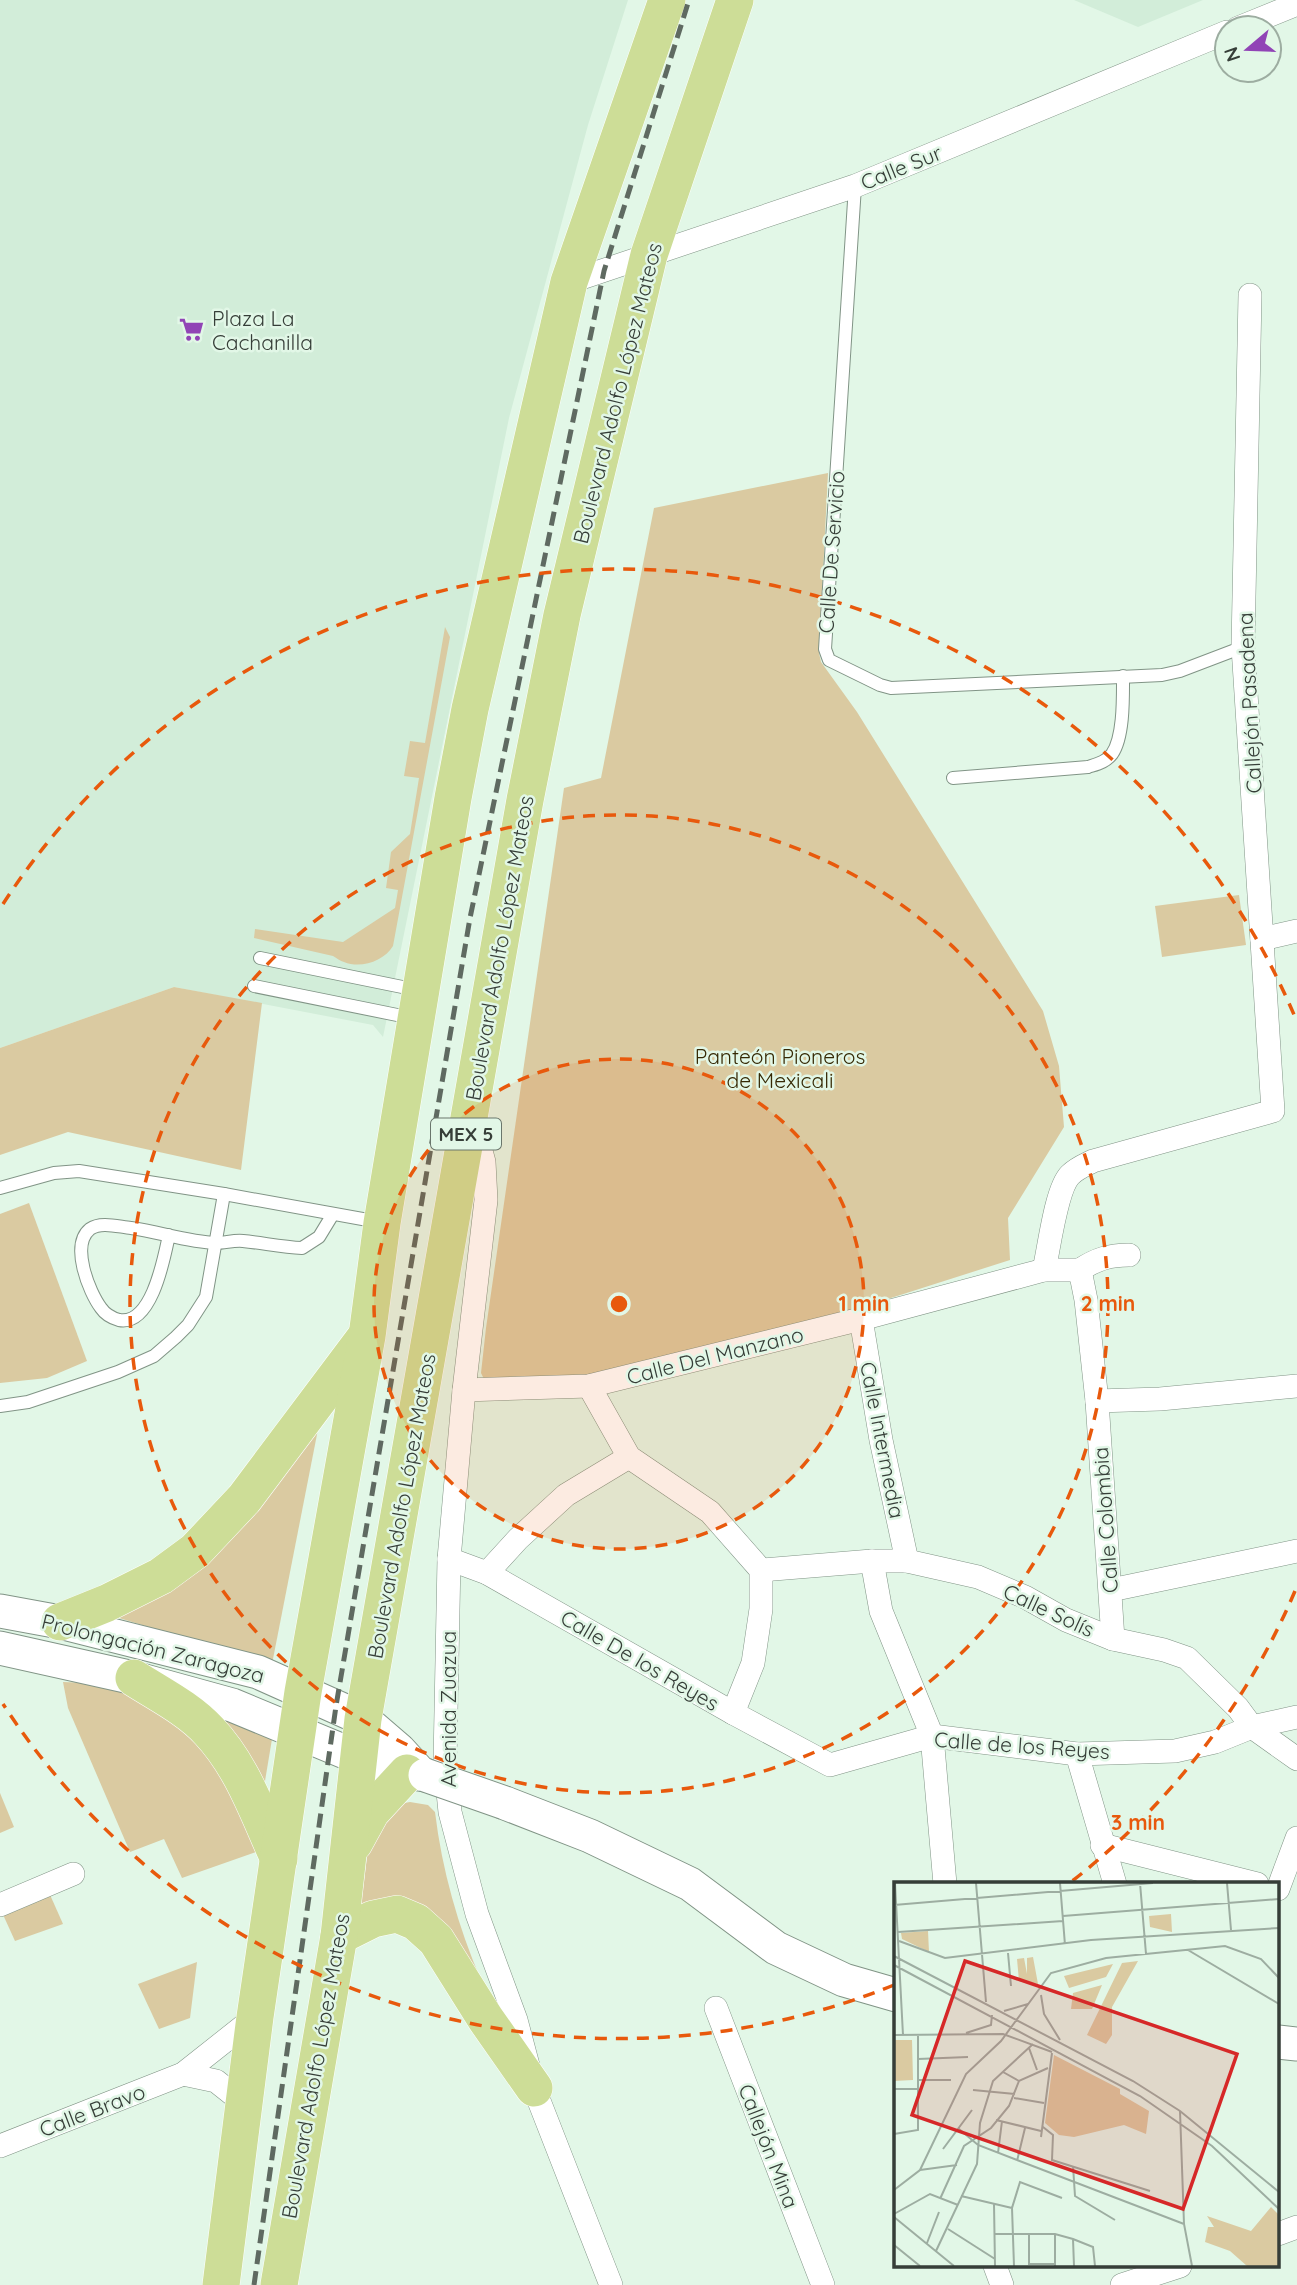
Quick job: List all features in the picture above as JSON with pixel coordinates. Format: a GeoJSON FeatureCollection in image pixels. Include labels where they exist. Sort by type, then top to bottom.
{"type":"FeatureCollection","features":[{"type":"Feature","properties":{"kind":"main road","name":"MEX 5"},"geometry":{"type":"LineString","coordinates":[[221,2285],[255,2017],[303,1692],[367,1336],[383,1223],[470,709],[569,282],[667,0]]}},
{"type":"Feature","properties":{"kind":"main road","name":"Boulevard Adolfo López Mateos"},"geometry":{"type":"LineString","coordinates":[[279,2285],[339,1936],[363,1719],[525,800],[559,628],[649,255],[735,0]]}},
{"type":"Feature","properties":{"kind":"main road"},"geometry":{"type":"LineString","coordinates":[[60,1622],[107,1603],[161,1576],[195,1551],[244,1499],[367,1336]]}},
{"type":"Feature","properties":{"kind":"main road","name":"Prolongación Zaragoza"},"geometry":{"type":"LineString","coordinates":[[0,1611],[60,1622],[258,1672],[363,1719],[399,1750],[418,1774]]}},
{"type":"Feature","properties":{"kind":"main road","name":"Prolongación Zaragoza"},"geometry":{"type":"LineString","coordinates":[[0,1648],[134,1678],[232,1705],[386,1769],[418,1774],[505,1803],[590,1836],[690,1884],[776,1948],[844,1980],[894,1993]]}},
{"type":"Feature","properties":{"kind":"main road"},"geometry":{"type":"LineString","coordinates":[[134,1678],[208,1730],[234,1763],[279,1859]]}},
{"type":"Feature","properties":{"kind":"main road"},"geometry":{"type":"LineString","coordinates":[[348,1853],[371,1812],[418,1774]]}},
{"type":"Feature","properties":{"kind":"main road"},"geometry":{"type":"LineString","coordinates":[[339,1936],[373,1919],[397,1914],[416,1922],[436,1940],[485,2018],[534,2088]]}},
{"type":"Feature","properties":{"kind":"street"},"geometry":{"type":"LineString","coordinates":[[1272,14],[1297,4]]}},
{"type":"Feature","properties":{"kind":"street","name":"Calle Sur"},"geometry":{"type":"LineString","coordinates":[[569,282],[855,186],[1213,38]]}},
{"type":"Feature","properties":{"kind":"street","name":"Callejón Pasadena"},"geometry":{"type":"LineString","coordinates":[[1044,1270],[1061,1191],[1068,1177],[1080,1167],[1093,1161],[1273,1111],[1243,647],[1251,295]]}},
{"type":"Feature","properties":{"kind":"street"},"geometry":{"type":"LineString","coordinates":[[1262,939],[1297,932]]}},
{"type":"Feature","properties":{"kind":"street","name":"Avenida Zuazua"},"geometry":{"type":"LineString","coordinates":[[470,1110],[484,1162],[486,1200],[464,1390],[449,1559],[444,1762],[450,1812],[477,1914],[516,2020],[534,2088],[611,2285]]}},
{"type":"Feature","properties":{"kind":"street"},"geometry":{"type":"LineString","coordinates":[[1044,1270],[1080,1269],[1111,1255],[1129,1255]]}},
{"type":"Feature","properties":{"kind":"street","name":"Calle Colombia"},"geometry":{"type":"LineString","coordinates":[[1080,1269],[1097,1401],[1113,1639]]}},
{"type":"Feature","properties":{"kind":"street","name":"Calle Del Manzano"},"geometry":{"type":"LineString","coordinates":[[464,1390],[589,1386],[861,1319],[1044,1270]]}},
{"type":"Feature","properties":{"kind":"street","name":"Calle Intermedia"},"geometry":{"type":"LineString","coordinates":[[861,1319],[881,1440],[907,1561]]}},
{"type":"Feature","properties":{"kind":"street"},"geometry":{"type":"LineString","coordinates":[[589,1386],[629,1457],[710,1512],[761,1570],[761,1609],[752,1663],[733,1713]]}},
{"type":"Feature","properties":{"kind":"street"},"geometry":{"type":"LineString","coordinates":[[1097,1401],[1160,1399],[1297,1387]]}},
{"type":"Feature","properties":{"kind":"street"},"geometry":{"type":"LineString","coordinates":[[487,1573],[566,1494],[629,1457]]}},
{"type":"Feature","properties":{"kind":"street"},"geometry":{"type":"LineString","coordinates":[[1111,1590],[1297,1551]]}},
{"type":"Feature","properties":{"kind":"street","name":"Calle De los Reyes"},"geometry":{"type":"LineString","coordinates":[[449,1559],[487,1573],[830,1765]]}},
{"type":"Feature","properties":{"kind":"street"},"geometry":{"type":"LineString","coordinates":[[872,1561],[881,1611],[932,1736],[945,1882]]}},
{"type":"Feature","properties":{"kind":"street","name":"Calle Solís"},"geometry":{"type":"LineString","coordinates":[[761,1570],[872,1561],[907,1561],[978,1577],[1025,1597],[1066,1620],[1113,1639],[1187,1658],[1238,1708],[1252,1727],[1297,1759]]}},
{"type":"Feature","properties":{"kind":"street","name":"Calle de los Reyes"},"geometry":{"type":"LineString","coordinates":[[830,1765],[932,1736],[1077,1754],[1175,1751],[1215,1742],[1252,1727],[1297,1717]]}},
{"type":"Feature","properties":{"kind":"street"},"geometry":{"type":"LineString","coordinates":[[1077,1754],[1114,1882]]}},
{"type":"Feature","properties":{"kind":"street"},"geometry":{"type":"LineString","coordinates":[[1280,1884],[1297,1838]]}},
{"type":"Feature","properties":{"kind":"street"},"geometry":{"type":"LineString","coordinates":[[1102,1845],[1249,1882]]}},
{"type":"Feature","properties":{"kind":"street"},"geometry":{"type":"LineString","coordinates":[[0,1905],[73,1874]]}},
{"type":"Feature","properties":{"kind":"street"},"geometry":{"type":"LineString","coordinates":[[1280,1890],[1297,1898]]}},
{"type":"Feature","properties":{"kind":"street","name":"Callejón Mina"},"geometry":{"type":"LineString","coordinates":[[716,2007],[823,2285]]}},
{"type":"Feature","properties":{"kind":"street","name":"Calle Bravo"},"geometry":{"type":"LineString","coordinates":[[0,2146],[183,2074],[255,2017]]}},
{"type":"Feature","properties":{"kind":"street"},"geometry":{"type":"LineString","coordinates":[[183,2074],[216,2081],[245,2104]]}},
{"type":"Feature","properties":{"kind":"street"},"geometry":{"type":"LineString","coordinates":[[1280,2233],[1297,2227]]}},
{"type":"Feature","properties":{"kind":"street"},"geometry":{"type":"LineString","coordinates":[[996,2268],[1002,2285]]}},
{"type":"Feature","properties":{"kind":"street"},"geometry":{"type":"LineString","coordinates":[[1122,2285],[1174,2268]]}},
{"type":"Feature","properties":{"kind":"lane","name":"Calle De Servicio"},"geometry":{"type":"LineString","coordinates":[[855,186],[826,655],[835,664],[891,688],[1180,671],[1243,647]]}},
{"type":"Feature","properties":{"kind":"lane"},"geometry":{"type":"LineString","coordinates":[[953,778],[1088,767],[1106,761],[1114,751],[1120,730],[1123,676]]}},
{"type":"Feature","properties":{"kind":"lane"},"geometry":{"type":"LineString","coordinates":[[260,958],[419,1005]]}},
{"type":"Feature","properties":{"kind":"lane"},"geometry":{"type":"LineString","coordinates":[[254,986],[419,1005]]}},
{"type":"Feature","properties":{"kind":"lane"},"geometry":{"type":"LineString","coordinates":[[0,1188],[54,1173],[79,1171],[383,1223]]}},
{"type":"Feature","properties":{"kind":"lane"},"geometry":{"type":"LineString","coordinates":[[0,1406],[28,1402],[118,1372],[154,1356],[188,1325],[206,1297],[224,1194]]}},
{"type":"Feature","properties":{"kind":"lane"},"geometry":{"type":"LineString","coordinates":[[169,1235],[161,1276],[151,1296],[131,1320],[109,1316],[101,1308],[84,1272],[80,1255],[82,1240],[89,1230],[100,1225],[169,1235],[216,1242],[240,1240],[302,1248],[319,1237],[333,1214]]}},
{"type":"Feature","properties":{"kind":"shaded area"},"geometry":{"type":"Polygon","coordinates":[[[0,0],[628,0],[588,125],[509,418],[383,1037],[373,1025],[174,987],[0,1048],[0,0]]]}},
{"type":"Feature","properties":{"kind":"shaded area"},"geometry":{"type":"Polygon","coordinates":[[[1074,0],[1203,0],[1138,27],[1074,0]]]}},
{"type":"Feature","properties":{"kind":"green space","name":"Panteón Pioneros de Mexicali"},"geometry":{"type":"Polygon","coordinates":[[[828,473],[819,653],[821,662],[857,712],[1043,1011],[1059,1066],[1064,1127],[1008,1218],[1010,1260],[800,1327],[589,1379],[486,1383],[481,1373],[486,1328],[564,788],[601,778],[654,508],[828,473]]]}},
{"type":"Feature","properties":{"kind":"green space"},"geometry":{"type":"Polygon","coordinates":[[[445,627],[450,637],[393,946],[378,960],[358,965],[343,962],[333,956],[254,938],[255,929],[343,942],[395,908],[398,890],[386,888],[391,852],[410,834],[419,778],[404,776],[410,741],[425,743],[445,627]]]}},
{"type":"Feature","properties":{"kind":"green space"},"geometry":{"type":"Polygon","coordinates":[[[1239,895],[1246,945],[1162,957],[1155,906],[1239,895]]]}},
{"type":"Feature","properties":{"kind":"green space"},"geometry":{"type":"Polygon","coordinates":[[[174,987],[262,1003],[241,1170],[68,1132],[0,1155],[0,1048],[174,987]]]}},
{"type":"Feature","properties":{"kind":"green space"},"geometry":{"type":"Polygon","coordinates":[[[29,1203],[87,1361],[47,1378],[0,1383],[0,1214],[29,1203]]]}},
{"type":"Feature","properties":{"kind":"green space"},"geometry":{"type":"Polygon","coordinates":[[[321,1414],[272,1664],[109,1615],[321,1414]]]}},
{"type":"Feature","properties":{"kind":"green space"},"geometry":{"type":"Polygon","coordinates":[[[63,1682],[89,1683],[132,1691],[222,1762],[256,1852],[182,1878],[164,1839],[130,1852],[68,1708],[63,1682]]]}},
{"type":"Feature","properties":{"kind":"green space"},"geometry":{"type":"Polygon","coordinates":[[[179,1696],[273,1733],[262,1799],[179,1696]]]}},
{"type":"Feature","properties":{"kind":"green space"},"geometry":{"type":"Polygon","coordinates":[[[0,1793],[14,1827],[0,1833],[0,1793]]]}},
{"type":"Feature","properties":{"kind":"green space"},"geometry":{"type":"Polygon","coordinates":[[[410,1802],[428,1805],[435,1812],[452,1898],[481,1980],[451,1943],[360,1913],[369,1841],[394,1805],[410,1802]]]}},
{"type":"Feature","properties":{"kind":"green space"},"geometry":{"type":"Polygon","coordinates":[[[47,1888],[63,1924],[15,1941],[0,1908],[47,1888]]]}},
{"type":"Feature","properties":{"kind":"green space"},"geometry":{"type":"Polygon","coordinates":[[[197,1962],[190,2018],[159,2029],[138,1984],[197,1962]]]}},
{"type":"Feature","properties":{"kind":"railway"},"geometry":{"type":"LineString","coordinates":[[254,2285],[336,1706],[470,918],[604,271],[689,0]]}},
{"type":"Feature","properties":{"kind":"place","name":"Plaza La Cachanilla"},"geometry":{"type":"Point","coordinates":[192,330]}}]}
